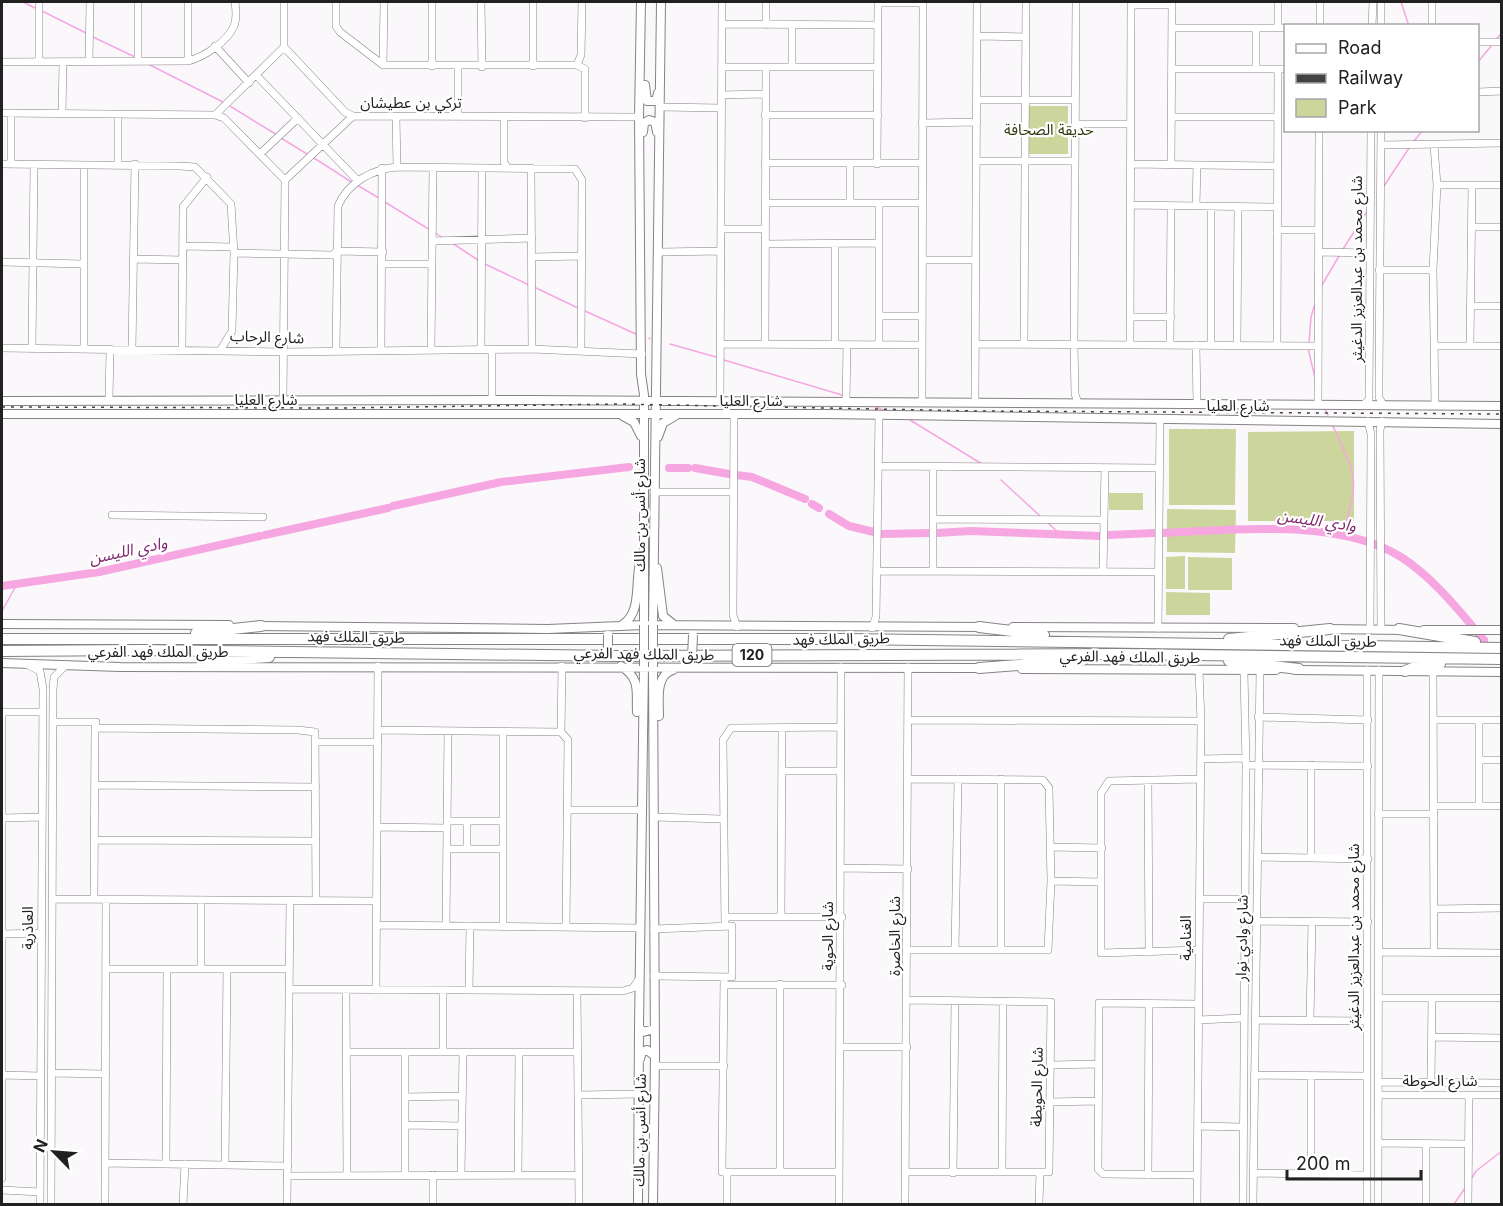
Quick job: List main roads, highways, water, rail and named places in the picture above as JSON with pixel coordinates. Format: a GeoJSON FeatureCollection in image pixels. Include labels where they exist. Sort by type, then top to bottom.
{"type":"FeatureCollection","features":[{"type":"Feature","properties":{"kind":"highway"},"geometry":{"type":"LineString","coordinates":[[138,639],[261,626]]}},
{"type":"Feature","properties":{"kind":"highway"},"geometry":{"type":"LineString","coordinates":[[979,627],[1092,641]]}},
{"type":"Feature","properties":{"kind":"highway"},"geometry":{"type":"LineString","coordinates":[[1181,650],[1330,629]]}},
{"type":"Feature","properties":{"kind":"highway"},"geometry":{"type":"LineString","coordinates":[[1399,630],[1502,647]]}},
{"type":"Feature","properties":{"kind":"highway"},"geometry":{"type":"LineString","coordinates":[[2,634],[37,639]]}},
{"type":"Feature","properties":{"kind":"highway","name":"طريق الملك فهد"},"geometry":{"type":"LineString","coordinates":[[2,639],[1092,641],[1181,650],[1502,660]]}},
{"type":"Feature","properties":{"kind":"highway","name":"طريق الملك فهد"},"geometry":{"type":"LineString","coordinates":[[2,651],[305,651],[618,656],[1119,654],[1181,650],[1502,647]]}},
{"type":"Feature","properties":{"kind":"highway"},"geometry":{"type":"LineString","coordinates":[[1181,650],[1299,669]]}},
{"type":"Feature","properties":{"kind":"highway"},"geometry":{"type":"LineString","coordinates":[[201,666],[224,660],[299,655],[305,651]]}},
{"type":"Feature","properties":{"kind":"highway"},"geometry":{"type":"LineString","coordinates":[[979,668],[1082,660],[1119,654]]}},
{"type":"Feature","properties":{"kind":"highway"},"geometry":{"type":"LineString","coordinates":[[1405,671],[1418,666],[1502,660]]}},
{"type":"Feature","properties":{"kind":"main road"},"geometry":{"type":"LineString","coordinates":[[619,401],[637,394],[641,374],[639,117],[641,2]]}},
{"type":"Feature","properties":{"kind":"main road","name":"شارع أنس بن مالك"},"geometry":{"type":"LineString","coordinates":[[653,1204],[654,818],[649,625],[654,554],[654,446],[660,252],[661,2]]}},
{"type":"Feature","properties":{"kind":"main road"},"geometry":{"type":"LineString","coordinates":[[641,22],[645,99],[653,103],[657,99],[658,92],[662,27]]}},
{"type":"Feature","properties":{"kind":"main road"},"geometry":{"type":"LineString","coordinates":[[640,187],[644,125],[649,120],[657,124],[660,183]]}},
{"type":"Feature","properties":{"kind":"main road"},"geometry":{"type":"LineString","coordinates":[[641,374],[644,401],[643,554],[649,625]]}},
{"type":"Feature","properties":{"kind":"main road","name":"شارع العليا"},"geometry":{"type":"LineString","coordinates":[[2,401],[846,401],[1502,406]]}},
{"type":"Feature","properties":{"kind":"main road","name":"شارع العليا"},"geometry":{"type":"LineString","coordinates":[[2,414],[879,415],[1502,424]]}},
{"type":"Feature","properties":{"kind":"main road"},"geometry":{"type":"LineString","coordinates":[[619,415],[634,422],[643,442]]}},
{"type":"Feature","properties":{"kind":"main road"},"geometry":{"type":"LineString","coordinates":[[654,446],[663,423],[680,415]]}},
{"type":"Feature","properties":{"kind":"main road"},"geometry":{"type":"LineString","coordinates":[[620,626],[631,619],[634,612],[637,576],[643,554]]}},
{"type":"Feature","properties":{"kind":"main road"},"geometry":{"type":"LineString","coordinates":[[654,554],[660,579],[663,616],[668,622],[691,631],[692,658],[695,665],[705,668]]}},
{"type":"Feature","properties":{"kind":"main road","name":"طريق الملك فهد الفرعي"},"geometry":{"type":"LineString","coordinates":[[2,624],[601,627],[649,625],[691,631],[705,627],[1502,630]]}},
{"type":"Feature","properties":{"kind":"main road"},"geometry":{"type":"LineString","coordinates":[[599,666],[608,657],[608,635],[601,627]]}},
{"type":"Feature","properties":{"kind":"main road","name":"طريق الملك فهد الفرعي"},"geometry":{"type":"LineString","coordinates":[[2,663],[201,666],[908,667],[1245,672],[1299,669],[1502,672]]}},
{"type":"Feature","properties":{"kind":"main road"},"geometry":{"type":"LineString","coordinates":[[620,666],[632,673],[636,681],[641,742]]}},
{"type":"Feature","properties":{"kind":"main road","name":"شارع أنس بن مالك"},"geometry":{"type":"LineString","coordinates":[[638,1204],[641,742],[649,667]]}},
{"type":"Feature","properties":{"kind":"main road"},"geometry":{"type":"LineString","coordinates":[[653,743],[661,679],[664,673],[682,668]]}},
{"type":"Feature","properties":{"kind":"main road"},"geometry":{"type":"LineString","coordinates":[[639,1027],[643,1032],[654,1029]]}},
{"type":"Feature","properties":{"kind":"main road","name":"شارع أنس بن مالك"},"geometry":{"type":"LineString","coordinates":[[639,1062],[642,1052],[647,1050],[655,1056]]}},
{"type":"Feature","properties":{"kind":"waterway"},"geometry":{"type":"LineString","coordinates":[[23,2],[35,8]]}},
{"type":"Feature","properties":{"kind":"waterway"},"geometry":{"type":"LineString","coordinates":[[1401,2],[1408,24]]}},
{"type":"Feature","properties":{"kind":"waterway"},"geometry":{"type":"LineString","coordinates":[[42,11],[86,33]]}},
{"type":"Feature","properties":{"kind":"waterway"},"geometry":{"type":"LineString","coordinates":[[1496,39],[1502,33]]}},
{"type":"Feature","properties":{"kind":"waterway"},"geometry":{"type":"LineString","coordinates":[[93,37],[135,57]]}},
{"type":"Feature","properties":{"kind":"waterway"},"geometry":{"type":"LineString","coordinates":[[1479,61],[1492,45]]}},
{"type":"Feature","properties":{"kind":"waterway"},"geometry":{"type":"LineString","coordinates":[[150,65],[223,102]]}},
{"type":"Feature","properties":{"kind":"waterway"},"geometry":{"type":"LineString","coordinates":[[230,106],[277,135]]}},
{"type":"Feature","properties":{"kind":"waterway"},"geometry":{"type":"LineString","coordinates":[[1414,141],[1421,132]]}},
{"type":"Feature","properties":{"kind":"waterway"},"geometry":{"type":"LineString","coordinates":[[281,138],[307,154]]}},
{"type":"Feature","properties":{"kind":"waterway"},"geometry":{"type":"LineString","coordinates":[[1384,186],[1409,148]]}},
{"type":"Feature","properties":{"kind":"waterway"},"geometry":{"type":"LineString","coordinates":[[314,158],[353,183]]}},
{"type":"Feature","properties":{"kind":"waterway"},"geometry":{"type":"LineString","coordinates":[[357,185],[379,198]]}},
{"type":"Feature","properties":{"kind":"waterway"},"geometry":{"type":"LineString","coordinates":[[385,202],[430,230]]}},
{"type":"Feature","properties":{"kind":"waterway"},"geometry":{"type":"LineString","coordinates":[[1343,249],[1368,210]]}},
{"type":"Feature","properties":{"kind":"waterway"},"geometry":{"type":"LineString","coordinates":[[434,232],[443,238]]}},
{"type":"Feature","properties":{"kind":"waterway"},"geometry":{"type":"LineString","coordinates":[[452,243],[478,260]]}},
{"type":"Feature","properties":{"kind":"waterway"},"geometry":{"type":"LineString","coordinates":[[1322,285],[1339,256]]}},
{"type":"Feature","properties":{"kind":"waterway"},"geometry":{"type":"LineString","coordinates":[[485,264],[529,285]]}},
{"type":"Feature","properties":{"kind":"waterway"},"geometry":{"type":"LineString","coordinates":[[534,287],[578,308]]}},
{"type":"Feature","properties":{"kind":"waterway"},"geometry":{"type":"LineString","coordinates":[[1309,343],[1311,317],[1315,304]]}},
{"type":"Feature","properties":{"kind":"waterway"},"geometry":{"type":"LineString","coordinates":[[585,311],[638,335]]}},
{"type":"Feature","properties":{"kind":"waterway"},"geometry":{"type":"LineString","coordinates":[[670,344],[716,357]]}},
{"type":"Feature","properties":{"kind":"waterway"},"geometry":{"type":"LineString","coordinates":[[1308,348],[1315,378]]}},
{"type":"Feature","properties":{"kind":"waterway"},"geometry":{"type":"LineString","coordinates":[[724,360],[842,395]]}},
{"type":"Feature","properties":{"kind":"waterway"},"geometry":{"type":"LineString","coordinates":[[874,406],[885,411]]}},
{"type":"Feature","properties":{"kind":"waterway"},"geometry":{"type":"LineString","coordinates":[[1325,409],[1328,415]]}},
{"type":"Feature","properties":{"kind":"waterway"},"geometry":{"type":"LineString","coordinates":[[910,420],[982,464]]}},
{"type":"Feature","properties":{"kind":"waterway"},"geometry":{"type":"LineString","coordinates":[[1333,426],[1353,476],[1352,498],[1344,529]]}},
{"type":"Feature","properties":{"kind":"waterway","name":"وادي الليسن"},"geometry":{"type":"LineString","coordinates":[[393,506],[501,482],[629,467]]}},
{"type":"Feature","properties":{"kind":"waterway","name":"وادي الليسن"},"geometry":{"type":"LineString","coordinates":[[669,468],[688,468]]}},
{"type":"Feature","properties":{"kind":"waterway","name":"وادي الليسن"},"geometry":{"type":"LineString","coordinates":[[695,468],[729,474]]}},
{"type":"Feature","properties":{"kind":"waterway","name":"وادي الليسن"},"geometry":{"type":"LineString","coordinates":[[736,475],[752,477],[805,499]]}},
{"type":"Feature","properties":{"kind":"waterway"},"geometry":{"type":"LineString","coordinates":[[1001,480],[1040,516]]}},
{"type":"Feature","properties":{"kind":"waterway","name":"وادي الليسن"},"geometry":{"type":"LineString","coordinates":[[812,504],[819,508]]}},
{"type":"Feature","properties":{"kind":"waterway","name":"وادي الليسن"},"geometry":{"type":"LineString","coordinates":[[265,535],[388,508]]}},
{"type":"Feature","properties":{"kind":"waterway","name":"وادي الليسن"},"geometry":{"type":"LineString","coordinates":[[829,514],[849,526],[874,532]]}},
{"type":"Feature","properties":{"kind":"waterway"},"geometry":{"type":"LineString","coordinates":[[1048,523],[1061,535]]}},
{"type":"Feature","properties":{"kind":"waterway","name":"وادي الليسن"},"geometry":{"type":"LineString","coordinates":[[1162,533],[1284,529],[1347,536],[1376,545],[1401,557],[1431,580],[1473,627]]}},
{"type":"Feature","properties":{"kind":"waterway","name":"وادي الليسن"},"geometry":{"type":"LineString","coordinates":[[937,533],[970,531],[1100,536]]}},
{"type":"Feature","properties":{"kind":"waterway","name":"وادي الليسن"},"geometry":{"type":"LineString","coordinates":[[881,534],[929,533]]}},
{"type":"Feature","properties":{"kind":"waterway","name":"وادي الليسن"},"geometry":{"type":"LineString","coordinates":[[1108,535],[1154,533]]}},
{"type":"Feature","properties":{"kind":"waterway","name":"وادي الليسن"},"geometry":{"type":"LineString","coordinates":[[2,586],[99,572],[260,536]]}},
{"type":"Feature","properties":{"kind":"waterway"},"geometry":{"type":"LineString","coordinates":[[2,611],[17,584]]}},
{"type":"Feature","properties":{"kind":"waterway","name":"وادي الليسن"},"geometry":{"type":"LineString","coordinates":[[1477,632],[1484,640]]}},
{"type":"Feature","properties":{"kind":"waterway"},"geometry":{"type":"LineString","coordinates":[[1471,1179],[1476,1171],[1502,1151]]}},
{"type":"Feature","properties":{"kind":"waterway"},"geometry":{"type":"LineString","coordinates":[[1454,1204],[1465,1188]]}},
{"type":"Feature","properties":{"kind":"railway"},"geometry":{"type":"LineString","coordinates":[[2,407],[339,408],[620,404],[978,411],[1502,414]]}},
{"type":"Feature","properties":{"kind":"park label","name":"حديقة الصحافة"},"geometry":{"type":"Point","coordinates":[1049,130]}}]}
